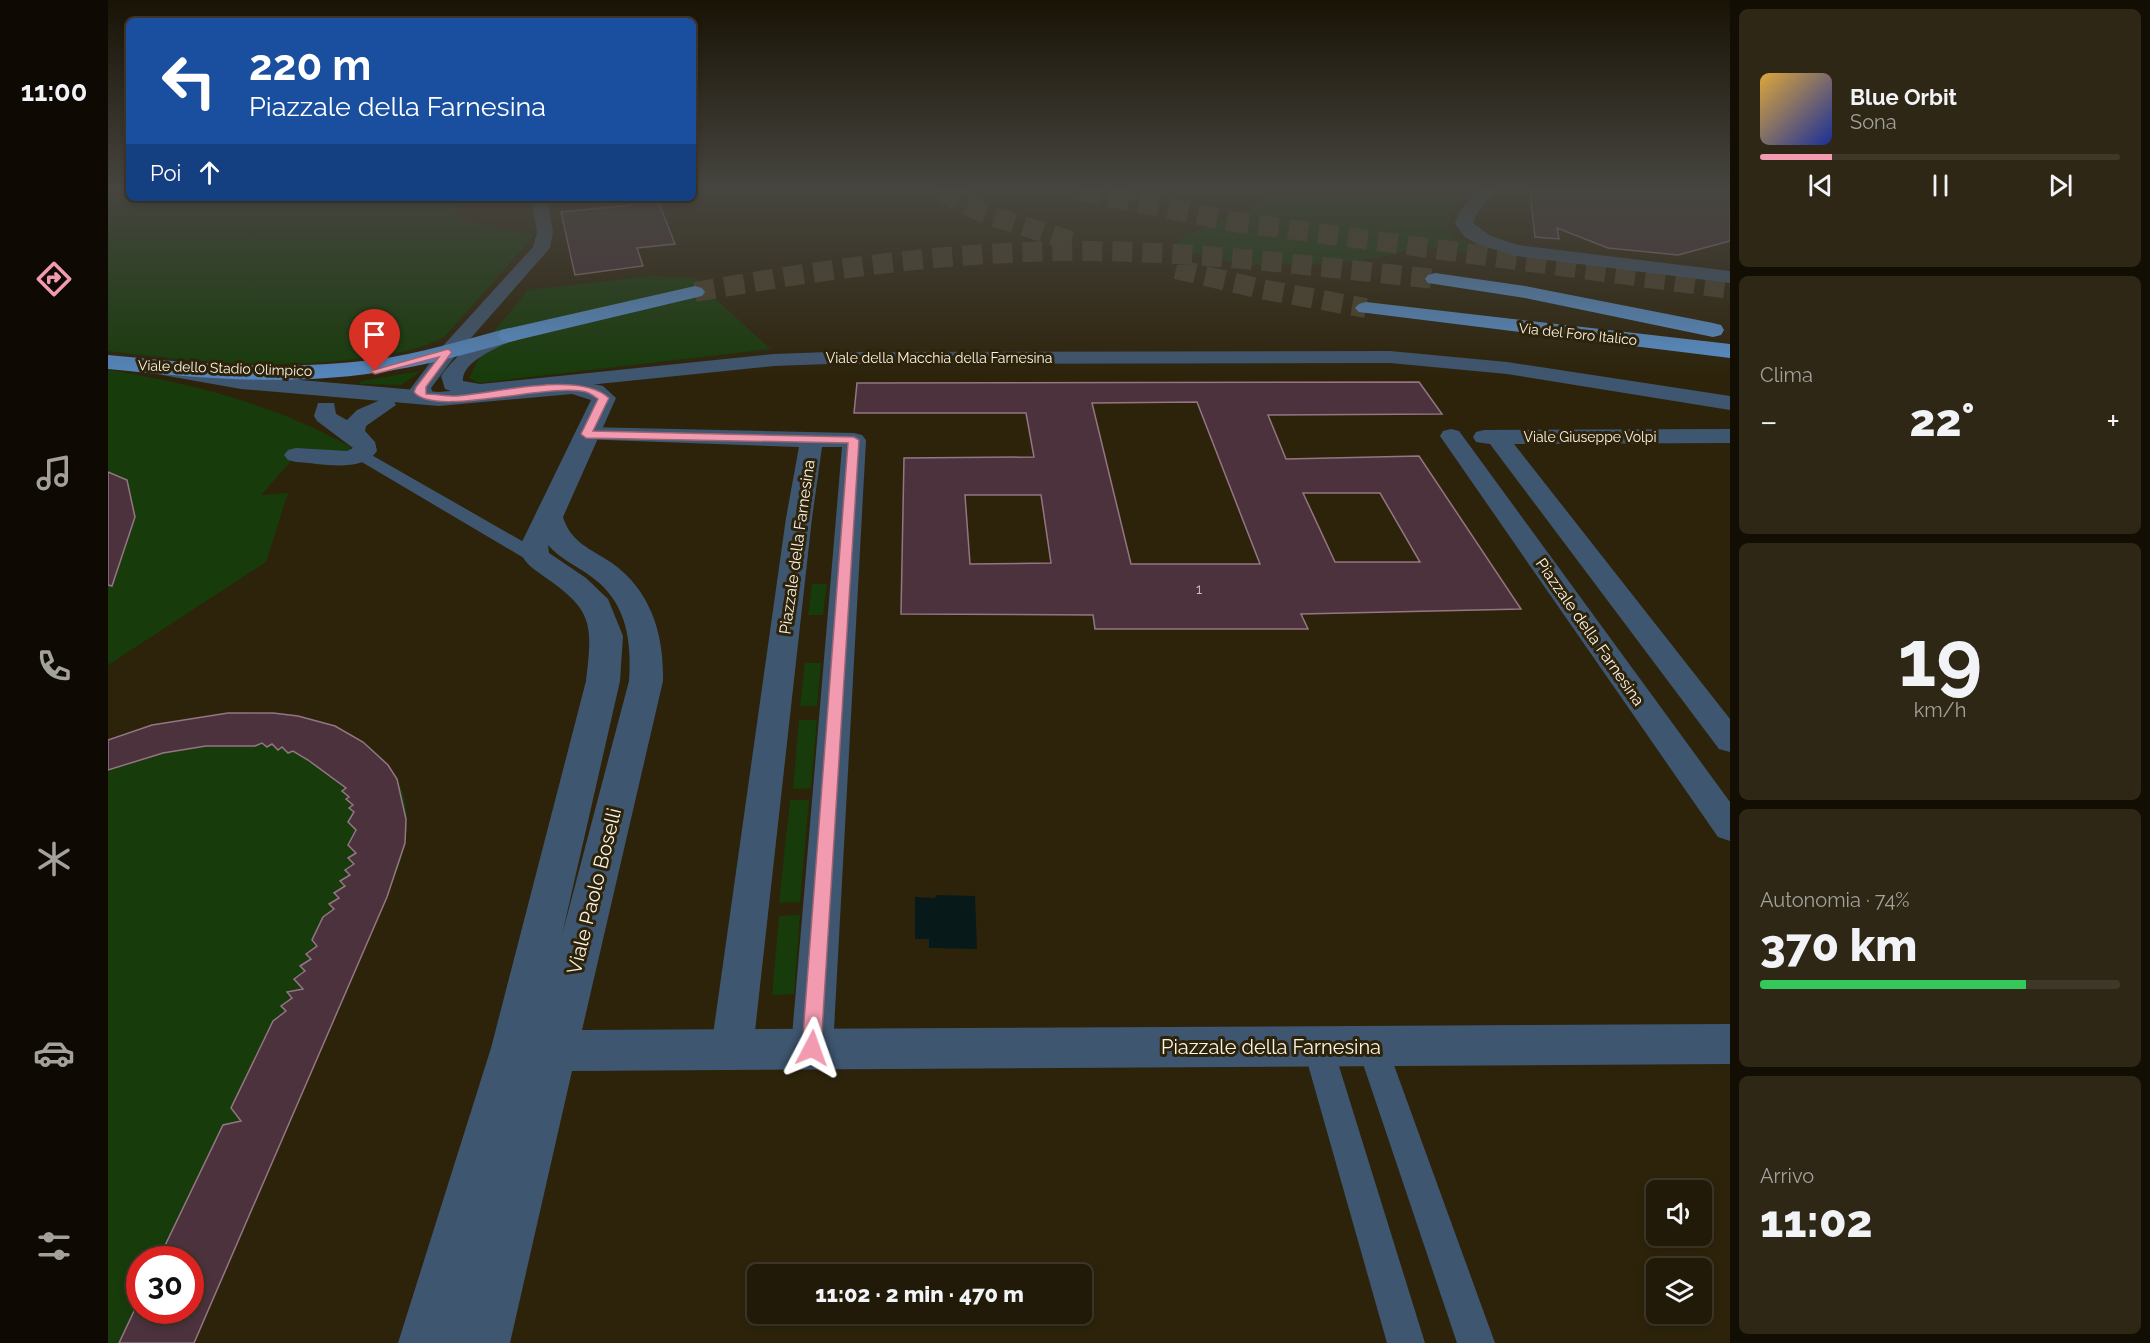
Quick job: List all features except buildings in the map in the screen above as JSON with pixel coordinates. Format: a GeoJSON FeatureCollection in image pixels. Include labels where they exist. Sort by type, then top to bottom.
{"type":"FeatureCollection","features":[{"type":"Feature","properties":{"kind":"highway"},"geometry":{"type":"LineString","coordinates":[[1480,274],[1730,326]]}},
{"type":"Feature","properties":{"kind":"highway"},"geometry":{"type":"LineString","coordinates":[[1435,279],[1525,292],[1730,333]]}},
{"type":"Feature","properties":{"kind":"highway"},"geometry":{"type":"LineString","coordinates":[[509,336],[695,292]]}},
{"type":"Feature","properties":{"kind":"highway"},"geometry":{"type":"LineString","coordinates":[[1366,308],[1726,362]]}},
{"type":"Feature","properties":{"kind":"main road"},"geometry":{"type":"LineString","coordinates":[[448,352],[509,336]]}},
{"type":"Feature","properties":{"kind":"main road","name":"Viale dello Stadio Olimpico"},"geometry":{"type":"LineString","coordinates":[[108,362],[310,373],[413,360],[448,352]]}},
{"type":"Feature","properties":{"kind":"street"},"geometry":{"type":"LineString","coordinates":[[423,396],[419,392],[421,387],[448,352],[536,254]]}},
{"type":"Feature","properties":{"kind":"street"},"geometry":{"type":"LineString","coordinates":[[1536,254],[1730,277]]}},
{"type":"Feature","properties":{"kind":"street","name":"Viale della Macchia della Farnesina"},"geometry":{"type":"LineString","coordinates":[[509,336],[482,347],[466,357],[453,373],[451,379],[453,384],[464,389],[480,390],[774,360],[828,358],[1390,357],[1507,368],[1730,403]]}},
{"type":"Feature","properties":{"kind":"street"},"geometry":{"type":"LineString","coordinates":[[828,358],[915,369]]}},
{"type":"Feature","properties":{"kind":"street"},"geometry":{"type":"LineString","coordinates":[[327,399],[349,379],[413,360]]}},
{"type":"Feature","properties":{"kind":"street"},"geometry":{"type":"LineString","coordinates":[[152,366],[327,399],[423,396],[467,398],[576,387],[595,391],[595,415],[549,517],[535,539],[533,548],[536,557]]}},
{"type":"Feature","properties":{"kind":"street","name":"Viale della Macchia della Farnesina"},"geometry":{"type":"LineString","coordinates":[[595,415],[628,383],[705,374],[787,369],[1507,368]]}},
{"type":"Feature","properties":{"kind":"street"},"geometry":{"type":"LineString","coordinates":[[327,399],[342,410],[385,405],[464,405],[566,396],[585,402],[595,415],[813,440]]}},
{"type":"Feature","properties":{"kind":"street","name":"Viale Paolo Boselli"},"geometry":{"type":"LineString","coordinates":[[327,399],[324,414],[361,447],[575,584],[597,606],[604,625],[607,649],[600,692],[482,1343]]}},
{"type":"Feature","properties":{"kind":"street"},"geometry":{"type":"LineString","coordinates":[[296,455],[347,459],[361,447],[354,431],[355,424],[362,417],[385,405]]}},
{"type":"Feature","properties":{"kind":"street","name":"Piazzale della Farnesina"},"geometry":{"type":"LineString","coordinates":[[1450,436],[1730,828]]}},
{"type":"Feature","properties":{"kind":"street","name":"Viale Giuseppe Volpi"},"geometry":{"type":"LineString","coordinates":[[1450,436],[1730,436]]}},
{"type":"Feature","properties":{"kind":"street"},"geometry":{"type":"LineString","coordinates":[[1497,437],[1730,741]]}},
{"type":"Feature","properties":{"kind":"street","name":"Piazzale della Farnesina"},"geometry":{"type":"LineString","coordinates":[[732,1049],[824,518],[854,440],[813,440],[824,518],[812,1048]]}},
{"type":"Feature","properties":{"kind":"street","name":"Viale Paolo Boselli"},"geometry":{"type":"LineString","coordinates":[[426,1343],[534,1049],[646,681],[648,652],[641,622],[625,591],[603,571],[555,538],[549,517]]}},
{"type":"Feature","properties":{"kind":"street","name":"Piazzale della Farnesina"},"geometry":{"type":"LineString","coordinates":[[534,1049],[1730,1044]]}},
{"type":"Feature","properties":{"kind":"street"},"geometry":{"type":"LineString","coordinates":[[1372,1046],[1476,1343]]}},
{"type":"Feature","properties":{"kind":"street"},"geometry":{"type":"LineString","coordinates":[[1318,1047],[1406,1343]]}},
{"type":"Feature","properties":{"kind":"green space"},"geometry":{"type":"Polygon","coordinates":[[[108,254],[518,254],[445,336],[405,351],[330,362],[267,364],[108,351],[108,254]]]}},
{"type":"Feature","properties":{"kind":"green space"},"geometry":{"type":"Polygon","coordinates":[[[1195,254],[1395,254],[1338,264],[1245,265],[1195,254]]]}},
{"type":"Feature","properties":{"kind":"green space"},"geometry":{"type":"Polygon","coordinates":[[[650,276],[697,278],[713,297],[771,349],[479,383],[469,378],[491,335],[528,290],[650,276]]]}},
{"type":"Feature","properties":{"kind":"green space"},"geometry":{"type":"Polygon","coordinates":[[[108,370],[170,381],[264,408],[323,432],[350,447],[350,451],[299,452],[261,495],[288,493],[266,562],[108,665],[108,370]]]}},
{"type":"Feature","properties":{"kind":"green space"},"geometry":{"type":"Polygon","coordinates":[[[421,371],[401,385],[358,384],[362,381],[421,371]]]}},
{"type":"Feature","properties":{"kind":"green space"},"geometry":{"type":"Polygon","coordinates":[[[812,584],[827,584],[823,615],[808,615],[812,584]]]}},
{"type":"Feature","properties":{"kind":"green space"},"geometry":{"type":"Polygon","coordinates":[[[805,663],[821,663],[817,706],[800,706],[805,663]]]}},
{"type":"Feature","properties":{"kind":"green space"},"geometry":{"type":"Polygon","coordinates":[[[228,713],[260,713],[292,717],[325,725],[354,737],[379,754],[397,778],[406,807],[405,844],[387,897],[204,1320],[204,1246],[126,1246],[126,1324],[202,1324],[194,1343],[108,1343],[108,740],[152,725],[228,713]]]}},
{"type":"Feature","properties":{"kind":"green space"},"geometry":{"type":"Polygon","coordinates":[[[799,720],[817,720],[811,788],[793,789],[799,720]]]}},
{"type":"Feature","properties":{"kind":"green space"},"geometry":{"type":"Polygon","coordinates":[[[790,800],[809,800],[800,902],[779,903],[790,800]]]}},
{"type":"Feature","properties":{"kind":"green space"},"geometry":{"type":"Polygon","coordinates":[[[800,915],[794,994],[772,995],[779,916],[800,915]]]}},
{"type":"Feature","properties":{"kind":"shaded area"},"geometry":{"type":"Polygon","coordinates":[[[936,895],[975,896],[977,949],[929,948],[929,939],[915,939],[915,897],[935,898],[936,895]]]}},
{"type":"Feature","properties":{"kind":"tunnel"},"geometry":{"type":"LineString","coordinates":[[695,292],[892,262],[1000,254]]}},
{"type":"Feature","properties":{"kind":"tunnel"},"geometry":{"type":"LineString","coordinates":[[1171,254],[1435,279]]}},
{"type":"Feature","properties":{"kind":"tunnel"},"geometry":{"type":"LineString","coordinates":[[1470,254],[1730,289]]}},
{"type":"Feature","properties":{"kind":"tunnel"},"geometry":{"type":"LineString","coordinates":[[1176,269],[1261,289],[1366,308]]}},
{"type":"Feature","properties":{"kind":"route"},"geometry":{"type":"LineString","coordinates":[[375,371],[448,352],[421,387],[419,392],[421,395],[453,399],[576,387],[595,391],[604,398],[586,434],[854,440],[812,1048]]}}]}
